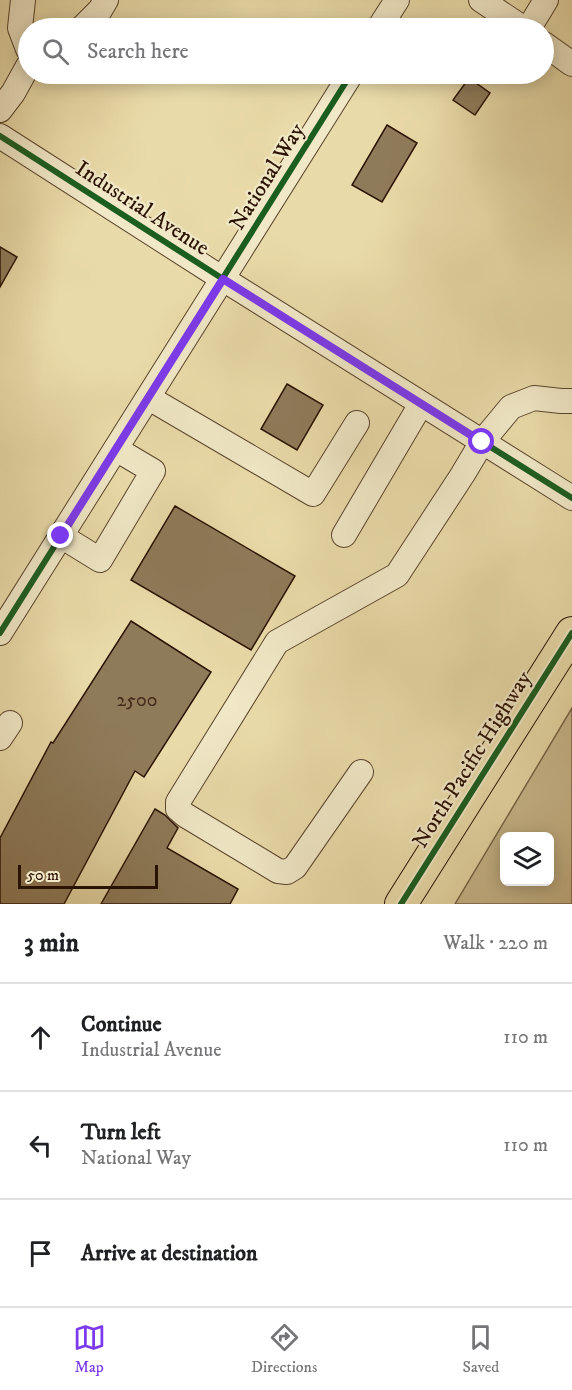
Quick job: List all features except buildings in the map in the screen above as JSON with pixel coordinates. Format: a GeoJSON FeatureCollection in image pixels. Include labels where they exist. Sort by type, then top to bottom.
{"type":"FeatureCollection","features":[{"type":"Feature","properties":{"kind":"main road","name":"North Pacific Highway"},"geometry":{"type":"LineString","coordinates":[[401,904],[572,633]]}},
{"type":"Feature","properties":{"kind":"street"},"geometry":{"type":"LineString","coordinates":[[21,18],[23,0]]}},
{"type":"Feature","properties":{"kind":"street"},"geometry":{"type":"LineString","coordinates":[[92,18],[106,0]]}},
{"type":"Feature","properties":{"kind":"street"},"geometry":{"type":"LineString","coordinates":[[385,18],[397,0]]}},
{"type":"Feature","properties":{"kind":"street"},"geometry":{"type":"LineString","coordinates":[[481,0],[508,18]]}},
{"type":"Feature","properties":{"kind":"street"},"geometry":{"type":"LineString","coordinates":[[535,18],[546,0]]}},
{"type":"Feature","properties":{"kind":"street"},"geometry":{"type":"LineString","coordinates":[[554,52],[572,64]]}},
{"type":"Feature","properties":{"kind":"street"},"geometry":{"type":"LineString","coordinates":[[0,110],[18,84]]}},
{"type":"Feature","properties":{"kind":"street","name":"National Way"},"geometry":{"type":"LineString","coordinates":[[0,633],[345,84]]}},
{"type":"Feature","properties":{"kind":"street","name":"Industrial Avenue"},"geometry":{"type":"LineString","coordinates":[[0,136],[572,498]]}},
{"type":"Feature","properties":{"kind":"street"},"geometry":{"type":"LineString","coordinates":[[149,398],[313,494],[357,423]]}},
{"type":"Feature","properties":{"kind":"street"},"geometry":{"type":"LineString","coordinates":[[361,772],[295,867],[287,872],[278,871],[185,815],[178,808],[178,802],[277,642],[397,575],[482,442],[511,407],[534,398],[572,401]]}},
{"type":"Feature","properties":{"kind":"street"},"geometry":{"type":"LineString","coordinates":[[344,535],[422,404]]}},
{"type":"Feature","properties":{"kind":"street"},"geometry":{"type":"LineString","coordinates":[[61,536],[100,560],[153,471],[116,449]]}},
{"type":"Feature","properties":{"kind":"shaded area"},"geometry":{"type":"Polygon","coordinates":[[[572,708],[572,904],[455,904],[572,708]]]}},
{"type":"Feature","properties":{"kind":"cycle path"},"geometry":{"type":"LineString","coordinates":[[0,633],[345,84]]}},
{"type":"Feature","properties":{"kind":"cycle path"},"geometry":{"type":"LineString","coordinates":[[0,136],[572,498]]}},
{"type":"Feature","properties":{"kind":"cycle path"},"geometry":{"type":"LineString","coordinates":[[401,904],[572,633]]}},
{"type":"Feature","properties":{"kind":"route"},"geometry":{"type":"LineString","coordinates":[[61,536],[223,279],[482,442]]}}]}
